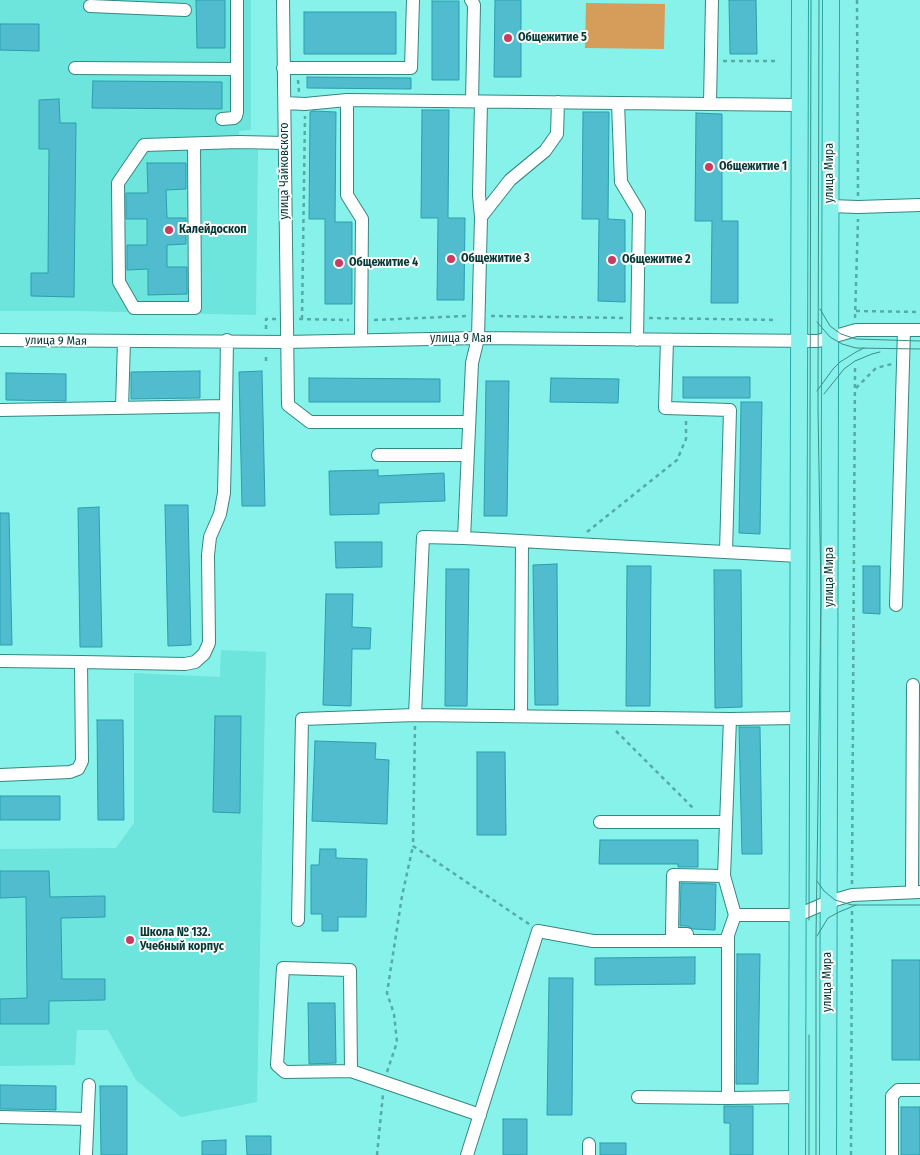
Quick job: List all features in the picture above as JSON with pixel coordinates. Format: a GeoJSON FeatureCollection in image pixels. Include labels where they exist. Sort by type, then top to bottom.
{"type":"FeatureCollection","features":[{"type":"Feature","properties":{"kind":"main road"},"geometry":{"type":"LineString","coordinates":[[798,1155],[800,0]]}},
{"type":"Feature","properties":{"kind":"main road","name":"улица Мира"},"geometry":{"type":"LineString","coordinates":[[828,1155],[830,0]]}},
{"type":"Feature","properties":{"kind":"street"},"geometry":{"type":"LineString","coordinates":[[222,119],[234,118],[236,116],[237,0]]}},
{"type":"Feature","properties":{"kind":"street","name":"улица Чайковского"},"geometry":{"type":"LineString","coordinates":[[283,0],[288,405],[310,422],[468,422]]}},
{"type":"Feature","properties":{"kind":"street"},"geometry":{"type":"LineString","coordinates":[[283,68],[411,68],[413,0]]}},
{"type":"Feature","properties":{"kind":"street"},"geometry":{"type":"LineString","coordinates":[[419,65],[421,0]]}},
{"type":"Feature","properties":{"kind":"street"},"geometry":{"type":"LineString","coordinates":[[464,538],[472,363],[478,338],[481,217],[474,5],[471,0]]}},
{"type":"Feature","properties":{"kind":"street"},"geometry":{"type":"LineString","coordinates":[[710,104],[712,0]]}},
{"type":"Feature","properties":{"kind":"street"},"geometry":{"type":"LineString","coordinates":[[90,6],[157,4],[185,10]]}},
{"type":"Feature","properties":{"kind":"street"},"geometry":{"type":"LineString","coordinates":[[76,68],[237,69]]}},
{"type":"Feature","properties":{"kind":"street"},"geometry":{"type":"LineString","coordinates":[[347,100],[347,195],[362,219],[361,340]]}},
{"type":"Feature","properties":{"kind":"street"},"geometry":{"type":"LineString","coordinates":[[285,103],[305,104],[347,100],[799,105]]}},
{"type":"Feature","properties":{"kind":"street"},"geometry":{"type":"LineString","coordinates":[[481,217],[510,180],[545,152],[557,134],[558,102]]}},
{"type":"Feature","properties":{"kind":"street"},"geometry":{"type":"LineString","coordinates":[[618,103],[621,182],[639,212],[637,340]]}},
{"type":"Feature","properties":{"kind":"street"},"geometry":{"type":"LineString","coordinates":[[194,144],[195,308],[134,308],[119,282],[118,183],[144,145],[239,142],[284,143]]}},
{"type":"Feature","properties":{"kind":"street"},"geometry":{"type":"LineString","coordinates":[[830,206],[920,205]]}},
{"type":"Feature","properties":{"kind":"street","name":"улица 9 Мая"},"geometry":{"type":"LineString","coordinates":[[0,340],[227,340],[286,342],[478,338],[799,341],[818,340],[856,330],[920,330]]}},
{"type":"Feature","properties":{"kind":"street"},"geometry":{"type":"LineString","coordinates":[[896,605],[904,330]]}},
{"type":"Feature","properties":{"kind":"street"},"geometry":{"type":"LineString","coordinates":[[0,661],[184,664],[196,662],[204,654],[209,643],[208,556],[210,537],[220,514],[224,493],[227,340]]}},
{"type":"Feature","properties":{"kind":"street"},"geometry":{"type":"LineString","coordinates":[[667,340],[665,408],[730,410],[726,552]]}},
{"type":"Feature","properties":{"kind":"street"},"geometry":{"type":"LineString","coordinates":[[122,407],[124,341]]}},
{"type":"Feature","properties":{"kind":"street"},"geometry":{"type":"LineString","coordinates":[[0,410],[226,406]]}},
{"type":"Feature","properties":{"kind":"street"},"geometry":{"type":"LineString","coordinates":[[378,455],[467,455]]}},
{"type":"Feature","properties":{"kind":"street"},"geometry":{"type":"LineString","coordinates":[[415,715],[423,537],[799,556]]}},
{"type":"Feature","properties":{"kind":"street"},"geometry":{"type":"LineString","coordinates":[[521,716],[522,542]]}},
{"type":"Feature","properties":{"kind":"street"},"geometry":{"type":"LineString","coordinates":[[0,775],[70,772],[78,769],[82,761],[81,662]]}},
{"type":"Feature","properties":{"kind":"street"},"geometry":{"type":"LineString","coordinates":[[735,915],[798,915],[828,902],[852,895],[916,892],[913,685]]}},
{"type":"Feature","properties":{"kind":"street"},"geometry":{"type":"LineString","coordinates":[[298,920],[302,719],[415,715],[730,719],[798,718]]}},
{"type":"Feature","properties":{"kind":"street"},"geometry":{"type":"LineString","coordinates":[[728,1098],[728,938],[735,915],[724,876],[730,719]]}},
{"type":"Feature","properties":{"kind":"street"},"geometry":{"type":"LineString","coordinates":[[600,822],[726,822]]}},
{"type":"Feature","properties":{"kind":"street"},"geometry":{"type":"LineString","coordinates":[[724,876],[673,875],[672,934],[728,938]]}},
{"type":"Feature","properties":{"kind":"street"},"geometry":{"type":"LineString","coordinates":[[467,1155],[538,931],[593,941],[728,938]]}},
{"type":"Feature","properties":{"kind":"street"},"geometry":{"type":"LineString","coordinates":[[351,1072],[350,970],[283,968],[277,1065],[285,1072],[351,1072],[480,1114]]}},
{"type":"Feature","properties":{"kind":"street"},"geometry":{"type":"LineString","coordinates":[[86,1155],[88,1084]]}},
{"type":"Feature","properties":{"kind":"street"},"geometry":{"type":"LineString","coordinates":[[892,1155],[892,1096],[898,1090],[920,1090]]}},
{"type":"Feature","properties":{"kind":"street"},"geometry":{"type":"LineString","coordinates":[[638,1097],[798,1097]]}},
{"type":"Feature","properties":{"kind":"street"},"geometry":{"type":"LineString","coordinates":[[0,1117],[87,1119]]}},
{"type":"Feature","properties":{"kind":"path"},"geometry":{"type":"LineString","coordinates":[[856,319],[858,0]]}},
{"type":"Feature","properties":{"kind":"path"},"geometry":{"type":"LineString","coordinates":[[711,61],[778,61]]}},
{"type":"Feature","properties":{"kind":"path"},"geometry":{"type":"LineString","coordinates":[[298,68],[300,98],[305,104],[302,319],[361,320],[479,316],[777,320]]}},
{"type":"Feature","properties":{"kind":"path"},"geometry":{"type":"LineString","coordinates":[[856,310],[920,312]]}},
{"type":"Feature","properties":{"kind":"path"},"geometry":{"type":"LineString","coordinates":[[855,389],[876,368],[903,360]]}},
{"type":"Feature","properties":{"kind":"path"},"geometry":{"type":"LineString","coordinates":[[852,886],[855,368]]}},
{"type":"Feature","properties":{"kind":"path"},"geometry":{"type":"LineString","coordinates":[[572,544],[676,460],[686,439],[685,408]]}},
{"type":"Feature","properties":{"kind":"path"},"geometry":{"type":"LineString","coordinates":[[378,1155],[383,1082],[397,1042],[394,1014],[387,993],[402,896],[413,846],[415,715]]}},
{"type":"Feature","properties":{"kind":"path"},"geometry":{"type":"LineString","coordinates":[[603,717],[707,822]]}},
{"type":"Feature","properties":{"kind":"path"},"geometry":{"type":"LineString","coordinates":[[413,846],[538,931]]}},
{"type":"Feature","properties":{"kind":"path"},"geometry":{"type":"LineString","coordinates":[[852,910],[852,1155]]}},
{"type":"Feature","properties":{"kind":"shaded area"},"geometry":{"type":"Polygon","coordinates":[[[0,0],[251,0],[251,130],[239,131],[239,149],[258,150],[256,315],[0,311],[0,0]]]}},
{"type":"Feature","properties":{"kind":"shaded area"},"geometry":{"type":"Polygon","coordinates":[[[586,3],[665,4],[664,49],[585,48],[586,3]]]}},
{"type":"Feature","properties":{"kind":"shaded area","name":"Школа № 132. Учебный корпус"},"geometry":{"type":"Polygon","coordinates":[[[221,650],[266,652],[257,1102],[181,1117],[136,1080],[108,1030],[77,1030],[75,1065],[0,1066],[0,849],[116,848],[134,823],[134,673],[220,677],[221,650]]]}},
{"type":"Feature","properties":{"kind":"building"},"geometry":{"type":"Polygon","coordinates":[[[196,0],[225,0],[225,48],[197,48],[196,0]]]}},
{"type":"Feature","properties":{"kind":"building","name":"Общежитие 5"},"geometry":{"type":"Polygon","coordinates":[[[495,0],[521,0],[521,77],[494,77],[495,0]]]}},
{"type":"Feature","properties":{"kind":"building"},"geometry":{"type":"Polygon","coordinates":[[[729,0],[756,0],[757,54],[730,54],[729,0]]]}},
{"type":"Feature","properties":{"kind":"building"},"geometry":{"type":"Polygon","coordinates":[[[432,1],[459,1],[459,80],[432,80],[432,1]]]}},
{"type":"Feature","properties":{"kind":"building"},"geometry":{"type":"Polygon","coordinates":[[[304,12],[396,12],[396,54],[304,54],[304,12]]]}},
{"type":"Feature","properties":{"kind":"building"},"geometry":{"type":"Polygon","coordinates":[[[0,24],[39,24],[39,51],[0,50],[0,24]]]}},
{"type":"Feature","properties":{"kind":"building"},"geometry":{"type":"Polygon","coordinates":[[[307,77],[411,78],[411,89],[307,88],[307,77]]]}},
{"type":"Feature","properties":{"kind":"building"},"geometry":{"type":"Polygon","coordinates":[[[93,81],[222,82],[222,109],[92,108],[93,81]]]}},
{"type":"Feature","properties":{"kind":"building"},"geometry":{"type":"Polygon","coordinates":[[[59,99],[60,123],[76,123],[74,297],[31,296],[31,273],[48,273],[49,149],[39,149],[39,100],[59,99]]]}},
{"type":"Feature","properties":{"kind":"building"},"geometry":{"type":"Polygon","coordinates":[[[422,110],[449,110],[448,218],[465,218],[464,300],[437,300],[438,218],[421,218],[422,110]]]}},
{"type":"Feature","properties":{"kind":"building"},"geometry":{"type":"Polygon","coordinates":[[[310,112],[336,112],[335,222],[352,222],[352,304],[325,304],[325,219],[309,219],[310,112]]]}},
{"type":"Feature","properties":{"kind":"building"},"geometry":{"type":"Polygon","coordinates":[[[583,112],[609,112],[608,219],[625,220],[625,302],[598,301],[599,219],[582,219],[583,112]]]}},
{"type":"Feature","properties":{"kind":"building"},"geometry":{"type":"Polygon","coordinates":[[[696,113],[722,114],[722,221],[738,221],[738,303],[711,303],[712,221],[695,221],[696,113]]]}},
{"type":"Feature","properties":{"kind":"building"},"geometry":{"type":"Polygon","coordinates":[[[147,163],[186,163],[186,189],[166,190],[167,218],[186,218],[186,244],[167,245],[167,267],[187,267],[187,294],[148,295],[148,269],[127,270],[127,245],[147,245],[147,219],[126,219],[126,193],[148,193],[147,163]]]}},
{"type":"Feature","properties":{"kind":"building"},"geometry":{"type":"Polygon","coordinates":[[[200,371],[200,398],[131,399],[131,372],[200,371]]]}},
{"type":"Feature","properties":{"kind":"building"},"geometry":{"type":"Polygon","coordinates":[[[262,371],[265,506],[242,506],[239,372],[262,371]]]}},
{"type":"Feature","properties":{"kind":"building"},"geometry":{"type":"Polygon","coordinates":[[[6,373],[66,374],[66,401],[6,400],[6,373]]]}},
{"type":"Feature","properties":{"kind":"building"},"geometry":{"type":"Polygon","coordinates":[[[683,377],[750,377],[750,398],[683,398],[683,377]]]}},
{"type":"Feature","properties":{"kind":"building"},"geometry":{"type":"Polygon","coordinates":[[[309,378],[440,379],[440,402],[309,402],[309,378]]]}},
{"type":"Feature","properties":{"kind":"building"},"geometry":{"type":"Polygon","coordinates":[[[551,378],[619,379],[618,403],[550,402],[551,378]]]}},
{"type":"Feature","properties":{"kind":"building"},"geometry":{"type":"Polygon","coordinates":[[[486,381],[509,381],[507,516],[484,516],[486,381]]]}},
{"type":"Feature","properties":{"kind":"building"},"geometry":{"type":"Polygon","coordinates":[[[741,402],[762,402],[760,534],[739,533],[741,402]]]}},
{"type":"Feature","properties":{"kind":"building"},"geometry":{"type":"Polygon","coordinates":[[[378,470],[378,476],[444,473],[445,501],[379,503],[379,514],[330,515],[329,471],[378,470]]]}},
{"type":"Feature","properties":{"kind":"building"},"geometry":{"type":"Polygon","coordinates":[[[165,505],[188,505],[191,645],[168,646],[165,505]]]}},
{"type":"Feature","properties":{"kind":"building"},"geometry":{"type":"Polygon","coordinates":[[[99,507],[102,647],[80,647],[78,508],[99,507]]]}},
{"type":"Feature","properties":{"kind":"building"},"geometry":{"type":"Polygon","coordinates":[[[0,513],[9,513],[12,645],[0,645],[0,513]]]}},
{"type":"Feature","properties":{"kind":"building"},"geometry":{"type":"Polygon","coordinates":[[[335,542],[382,542],[382,567],[336,568],[335,542]]]}},
{"type":"Feature","properties":{"kind":"building"},"geometry":{"type":"Polygon","coordinates":[[[557,564],[558,705],[535,705],[533,565],[557,564]]]}},
{"type":"Feature","properties":{"kind":"building"},"geometry":{"type":"Polygon","coordinates":[[[627,566],[651,566],[650,706],[626,706],[627,566]]]}},
{"type":"Feature","properties":{"kind":"building"},"geometry":{"type":"Polygon","coordinates":[[[863,566],[880,566],[880,614],[863,613],[863,566]]]}},
{"type":"Feature","properties":{"kind":"building"},"geometry":{"type":"Polygon","coordinates":[[[446,569],[469,569],[467,706],[445,706],[446,569]]]}},
{"type":"Feature","properties":{"kind":"building"},"geometry":{"type":"Polygon","coordinates":[[[714,570],[741,570],[742,707],[715,708],[714,570]]]}},
{"type":"Feature","properties":{"kind":"building"},"geometry":{"type":"Polygon","coordinates":[[[326,594],[353,594],[352,627],[371,628],[370,649],[352,649],[351,706],[323,705],[326,594]]]}},
{"type":"Feature","properties":{"kind":"building"},"geometry":{"type":"Polygon","coordinates":[[[215,716],[241,716],[240,813],[213,812],[215,716]]]}},
{"type":"Feature","properties":{"kind":"building"},"geometry":{"type":"Polygon","coordinates":[[[97,720],[123,720],[124,820],[98,820],[97,720]]]}},
{"type":"Feature","properties":{"kind":"building"},"geometry":{"type":"Polygon","coordinates":[[[739,727],[760,727],[762,854],[742,854],[739,727]]]}},
{"type":"Feature","properties":{"kind":"building"},"geometry":{"type":"Polygon","coordinates":[[[315,741],[376,743],[375,759],[389,760],[387,824],[312,821],[315,741]]]}},
{"type":"Feature","properties":{"kind":"building"},"geometry":{"type":"Polygon","coordinates":[[[477,752],[505,752],[506,835],[477,835],[477,752]]]}},
{"type":"Feature","properties":{"kind":"building"},"geometry":{"type":"Polygon","coordinates":[[[0,796],[60,796],[60,820],[0,820],[0,796]]]}},
{"type":"Feature","properties":{"kind":"building"},"geometry":{"type":"Polygon","coordinates":[[[600,840],[698,840],[698,867],[678,867],[678,864],[599,864],[600,840]]]}},
{"type":"Feature","properties":{"kind":"building"},"geometry":{"type":"Polygon","coordinates":[[[320,849],[336,849],[336,858],[367,859],[366,917],[338,917],[338,931],[322,931],[322,914],[311,914],[311,865],[319,865],[320,849]]]}},
{"type":"Feature","properties":{"kind":"building"},"geometry":{"type":"Polygon","coordinates":[[[0,871],[49,871],[50,897],[105,896],[105,917],[61,918],[62,979],[105,979],[105,1000],[49,1001],[49,1024],[0,1024],[0,999],[27,998],[26,897],[0,898],[0,871]]]}},
{"type":"Feature","properties":{"kind":"building"},"geometry":{"type":"Polygon","coordinates":[[[681,883],[716,884],[715,930],[693,929],[687,926],[680,926],[681,883]]]}},
{"type":"Feature","properties":{"kind":"building"},"geometry":{"type":"Polygon","coordinates":[[[737,954],[760,954],[758,1084],[736,1084],[737,954]]]}},
{"type":"Feature","properties":{"kind":"building"},"geometry":{"type":"Polygon","coordinates":[[[695,957],[695,984],[595,985],[595,958],[695,957]]]}},
{"type":"Feature","properties":{"kind":"building"},"geometry":{"type":"Polygon","coordinates":[[[892,960],[920,960],[920,1060],[892,1060],[892,960]]]}},
{"type":"Feature","properties":{"kind":"building"},"geometry":{"type":"Polygon","coordinates":[[[549,978],[573,978],[572,1115],[547,1115],[549,978]]]}},
{"type":"Feature","properties":{"kind":"building"},"geometry":{"type":"Polygon","coordinates":[[[308,1003],[335,1003],[336,1063],[309,1064],[308,1003]]]}},
{"type":"Feature","properties":{"kind":"building"},"geometry":{"type":"Polygon","coordinates":[[[0,1085],[56,1086],[56,1110],[0,1109],[0,1085]]]}},
{"type":"Feature","properties":{"kind":"building"},"geometry":{"type":"Polygon","coordinates":[[[100,1086],[127,1086],[127,1155],[101,1155],[100,1086]]]}},
{"type":"Feature","properties":{"kind":"building"},"geometry":{"type":"Polygon","coordinates":[[[724,1106],[753,1106],[753,1155],[730,1155],[730,1123],[724,1123],[724,1106]]]}},
{"type":"Feature","properties":{"kind":"building"},"geometry":{"type":"Polygon","coordinates":[[[901,1107],[920,1107],[920,1155],[901,1155],[901,1107]]]}},
{"type":"Feature","properties":{"kind":"building"},"geometry":{"type":"Polygon","coordinates":[[[503,1119],[527,1119],[527,1155],[503,1155],[503,1119]]]}},
{"type":"Feature","properties":{"kind":"building"},"geometry":{"type":"Polygon","coordinates":[[[246,1136],[271,1136],[271,1155],[247,1155],[246,1136]]]}},
{"type":"Feature","properties":{"kind":"building"},"geometry":{"type":"Polygon","coordinates":[[[226,1140],[226,1155],[202,1155],[202,1141],[226,1140]]]}},
{"type":"Feature","properties":{"kind":"building"},"geometry":{"type":"Polygon","coordinates":[[[600,1143],[626,1143],[626,1155],[600,1155],[600,1143]]]}},
{"type":"Feature","properties":{"kind":"tram line"},"geometry":{"type":"LineString","coordinates":[[809,920],[811,0]]}},
{"type":"Feature","properties":{"kind":"tram line"},"geometry":{"type":"LineString","coordinates":[[816,1155],[816,937],[821,597],[818,408],[819,0]]}},
{"type":"Feature","properties":{"kind":"tram line"},"geometry":{"type":"LineString","coordinates":[[820,309],[830,326],[841,334],[856,339],[920,341]]}},
{"type":"Feature","properties":{"kind":"tram line"},"geometry":{"type":"LineString","coordinates":[[817,322],[830,337],[842,344],[856,348],[920,349]]}},
{"type":"Feature","properties":{"kind":"tram line"},"geometry":{"type":"LineString","coordinates":[[817,391],[840,362],[864,348]]}},
{"type":"Feature","properties":{"kind":"tram line"},"geometry":{"type":"LineString","coordinates":[[824,394],[844,369],[855,361],[880,352]]}},
{"type":"Feature","properties":{"kind":"tram line"},"geometry":{"type":"LineString","coordinates":[[817,881],[824,891],[835,900],[852,905],[920,905]]}},
{"type":"Feature","properties":{"kind":"tram line"},"geometry":{"type":"LineString","coordinates":[[817,936],[828,918],[856,905]]}},
{"type":"Feature","properties":{"kind":"tram line"},"geometry":{"type":"LineString","coordinates":[[809,1035],[809,1155]]}},
{"type":"Feature","properties":{"kind":"place","name":"Общежитие 5"},"geometry":{"type":"Point","coordinates":[508,38]}},
{"type":"Feature","properties":{"kind":"place","name":"Общежитие 1"},"geometry":{"type":"Point","coordinates":[709,167]}},
{"type":"Feature","properties":{"kind":"place","name":"Калейдоскоп"},"geometry":{"type":"Point","coordinates":[169,230]}},
{"type":"Feature","properties":{"kind":"place","name":"Общежитие 3"},"geometry":{"type":"Point","coordinates":[451,259]}},
{"type":"Feature","properties":{"kind":"place","name":"Общежитие 2"},"geometry":{"type":"Point","coordinates":[612,260]}},
{"type":"Feature","properties":{"kind":"place","name":"Общежитие 4"},"geometry":{"type":"Point","coordinates":[339,263]}},
{"type":"Feature","properties":{"kind":"place","name":"Школа № 132. Учебный корпус"},"geometry":{"type":"Point","coordinates":[130,940]}}]}
